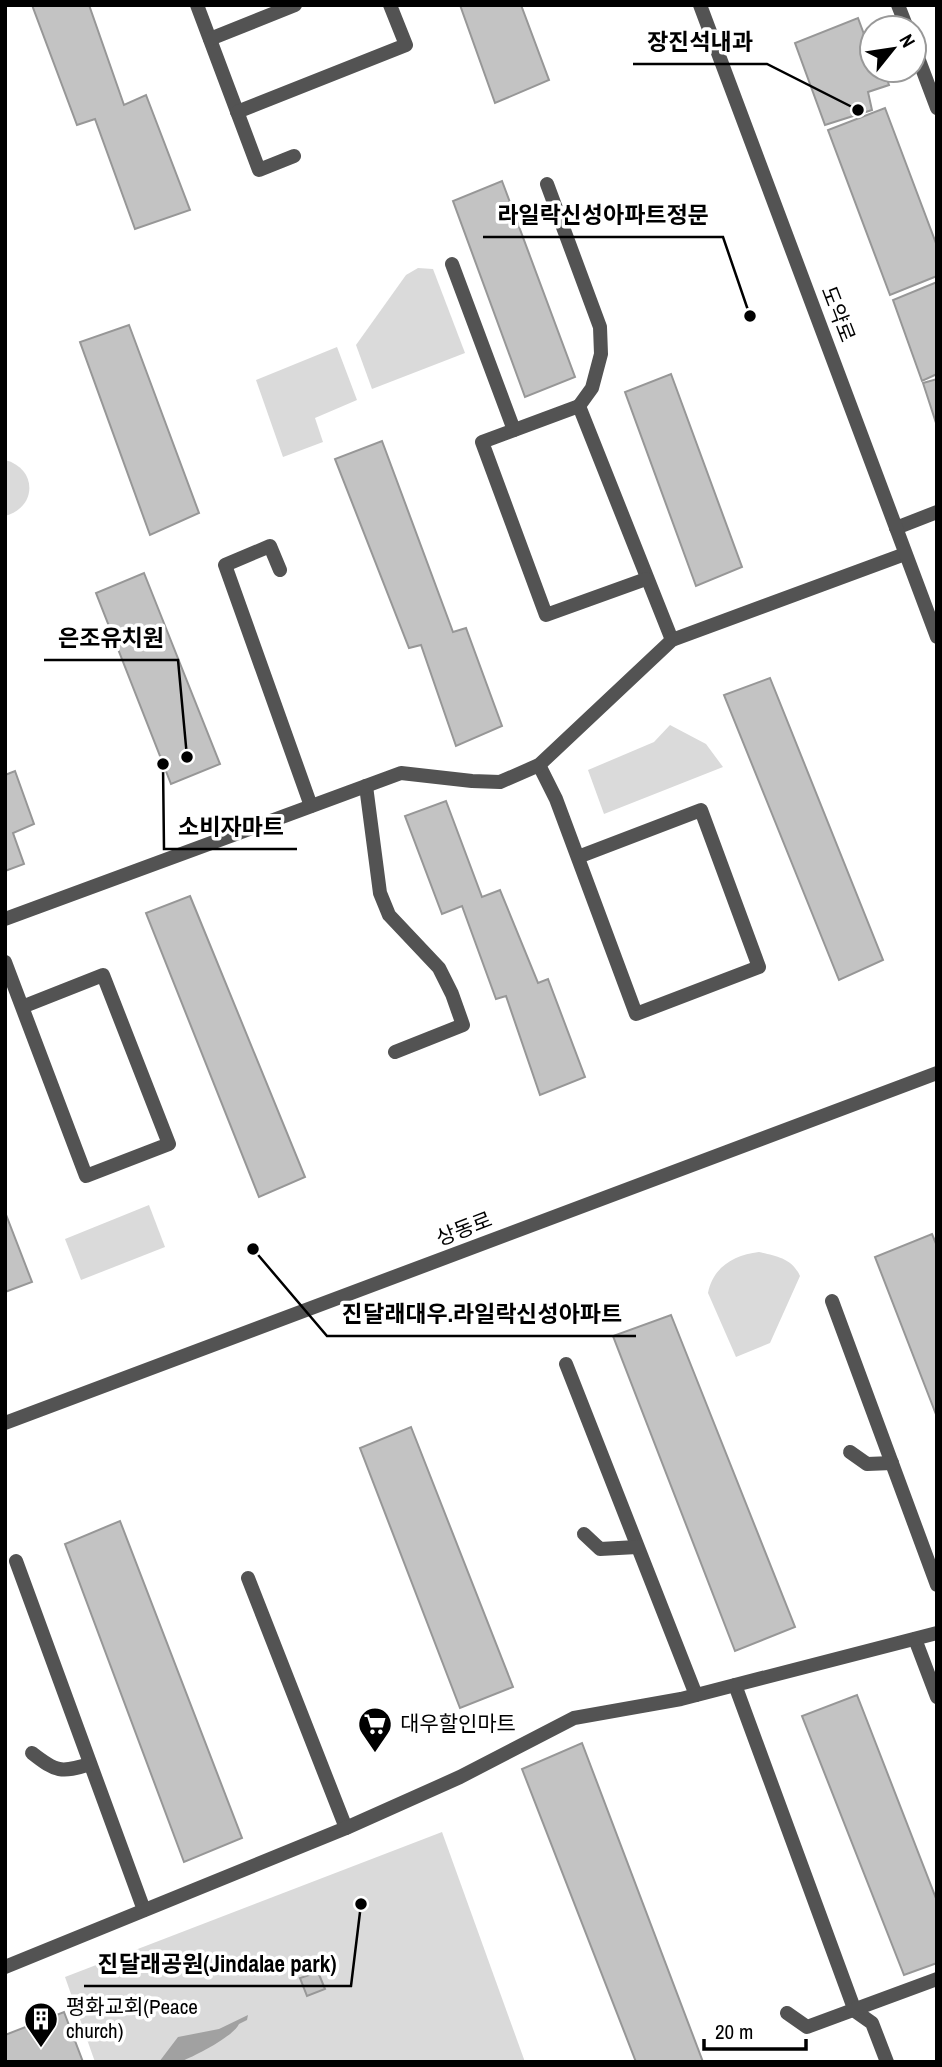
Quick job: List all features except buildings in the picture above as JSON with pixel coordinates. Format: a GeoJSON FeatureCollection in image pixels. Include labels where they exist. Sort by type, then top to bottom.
{"type":"FeatureCollection","features":[{"type":"Feature","properties":{"kind":"street"},"geometry":{"type":"LineString","coordinates":[[197,5],[259,170],[294,156]]}},
{"type":"Feature","properties":{"kind":"street"},"geometry":{"type":"LineString","coordinates":[[210,39],[295,5]]}},
{"type":"Feature","properties":{"kind":"street"},"geometry":{"type":"LineString","coordinates":[[237,112],[406,45],[390,5]]}},
{"type":"Feature","properties":{"kind":"street","name":"도약로"},"geometry":{"type":"LineString","coordinates":[[700,5],[937,637]]}},
{"type":"Feature","properties":{"kind":"street"},"geometry":{"type":"LineString","coordinates":[[928,84],[937,108]]}},
{"type":"Feature","properties":{"kind":"street"},"geometry":{"type":"LineString","coordinates":[[547,184],[600,327],[601,354],[592,388],[579,406],[482,442],[546,615],[646,579]]}},
{"type":"Feature","properties":{"kind":"street"},"geometry":{"type":"LineString","coordinates":[[452,264],[514,430]]}},
{"type":"Feature","properties":{"kind":"street"},"geometry":{"type":"LineString","coordinates":[[579,406],[672,640]]}},
{"type":"Feature","properties":{"kind":"street"},"geometry":{"type":"LineString","coordinates":[[896,528],[937,512]]}},
{"type":"Feature","properties":{"kind":"street"},"geometry":{"type":"LineString","coordinates":[[280,570],[270,547],[225,565],[311,806]]}},
{"type":"Feature","properties":{"kind":"street"},"geometry":{"type":"LineString","coordinates":[[5,919],[401,773],[500,782],[539,765],[672,640],[905,554]]}},
{"type":"Feature","properties":{"kind":"street"},"geometry":{"type":"LineString","coordinates":[[539,765],[556,799],[636,1014],[759,967],[701,810],[578,857]]}},
{"type":"Feature","properties":{"kind":"street"},"geometry":{"type":"LineString","coordinates":[[366,786],[380,893],[389,915],[439,968],[463,1025],[395,1052]]}},
{"type":"Feature","properties":{"kind":"street"},"geometry":{"type":"LineString","coordinates":[[5,962],[22,1007],[86,1175],[169,1144],[103,975],[22,1007]]}},
{"type":"Feature","properties":{"kind":"street","name":"상동로"},"geometry":{"type":"LineString","coordinates":[[5,1423],[937,1073]]}},
{"type":"Feature","properties":{"kind":"street"},"geometry":{"type":"LineString","coordinates":[[832,1301],[937,1585]]}},
{"type":"Feature","properties":{"kind":"street"},"geometry":{"type":"LineString","coordinates":[[566,1364],[695,1695]]}},
{"type":"Feature","properties":{"kind":"street"},"geometry":{"type":"LineString","coordinates":[[850,1452],[867,1464],[892,1463]]}},
{"type":"Feature","properties":{"kind":"street"},"geometry":{"type":"LineString","coordinates":[[584,1534],[600,1549],[637,1547]]}},
{"type":"Feature","properties":{"kind":"street"},"geometry":{"type":"LineString","coordinates":[[16,1561],[144,1910]]}},
{"type":"Feature","properties":{"kind":"street"},"geometry":{"type":"LineString","coordinates":[[248,1578],[346,1828]]}},
{"type":"Feature","properties":{"kind":"street"},"geometry":{"type":"LineString","coordinates":[[5,1967],[346,1828],[460,1777],[574,1718],[695,1695],[937,1633]]}},
{"type":"Feature","properties":{"kind":"street"},"geometry":{"type":"LineString","coordinates":[[915,1639],[937,1698]]}},
{"type":"Feature","properties":{"kind":"street"},"geometry":{"type":"LineString","coordinates":[[736,1685],[855,2011],[872,2023],[887,2062]]}},
{"type":"Feature","properties":{"kind":"street"},"geometry":{"type":"LineString","coordinates":[[32,1753],[51,1768],[70,1770],[90,1763]]}},
{"type":"Feature","properties":{"kind":"street"},"geometry":{"type":"LineString","coordinates":[[788,2013],[807,2027],[937,1979]]}},
{"type":"Feature","properties":{"kind":"shaded area"},"geometry":{"type":"Polygon","coordinates":[[[418,268],[433,269],[465,353],[372,389],[356,345],[406,275],[418,268]]]}},
{"type":"Feature","properties":{"kind":"shaded area"},"geometry":{"type":"Polygon","coordinates":[[[337,347],[357,400],[315,418],[323,442],[283,457],[256,380],[337,347]]]}},
{"type":"Feature","properties":{"kind":"shaded area"},"geometry":{"type":"Polygon","coordinates":[[[5,460],[16,464],[23,471],[29,488],[23,505],[5,516],[5,460]]]}},
{"type":"Feature","properties":{"kind":"shaded area"},"geometry":{"type":"Polygon","coordinates":[[[670,725],[706,744],[723,767],[604,814],[588,770],[654,742],[670,725]]]}},
{"type":"Feature","properties":{"kind":"shaded area"},"geometry":{"type":"Polygon","coordinates":[[[149,1205],[165,1247],[81,1280],[65,1239],[149,1205]]]}},
{"type":"Feature","properties":{"kind":"shaded area"},"geometry":{"type":"Polygon","coordinates":[[[759,1252],[788,1262],[800,1276],[770,1343],[736,1357],[708,1293],[715,1276],[726,1264],[741,1256],[759,1252]]]}},
{"type":"Feature","properties":{"kind":"shaded area"},"geometry":{"type":"Polygon","coordinates":[[[442,1832],[525,2062],[95,2062],[65,1977],[442,1832]]]}},
{"type":"Feature","properties":{"kind":"shaded area"},"geometry":{"type":"Polygon","coordinates":[[[248,2015],[247,2020],[230,2034],[204,2050],[182,2061],[159,2062],[178,2037],[219,2029],[248,2015]]]}},
{"type":"Feature","properties":{"kind":"place","name":"장진석내과"},"geometry":{"type":"Point","coordinates":[858,110]}},
{"type":"Feature","properties":{"kind":"place","name":"라일락신성아파트정문"},"geometry":{"type":"Point","coordinates":[750,316]}},
{"type":"Feature","properties":{"kind":"place","name":"은조유치원"},"geometry":{"type":"Point","coordinates":[187,757]}},
{"type":"Feature","properties":{"kind":"place","name":"소비자마트"},"geometry":{"type":"Point","coordinates":[163,764]}},
{"type":"Feature","properties":{"kind":"place","name":"진달래대우.라일락신성아파트"},"geometry":{"type":"Point","coordinates":[253,1249]}},
{"type":"Feature","properties":{"kind":"place","name":"대우할인마트"},"geometry":{"type":"Point","coordinates":[375,1754]}},
{"type":"Feature","properties":{"kind":"place","name":"진달래공원(Jindalae park)"},"geometry":{"type":"Point","coordinates":[361,1904]}},
{"type":"Feature","properties":{"kind":"place","name":"평화교회(Peace church)"},"geometry":{"type":"Point","coordinates":[41,2049]}}]}
